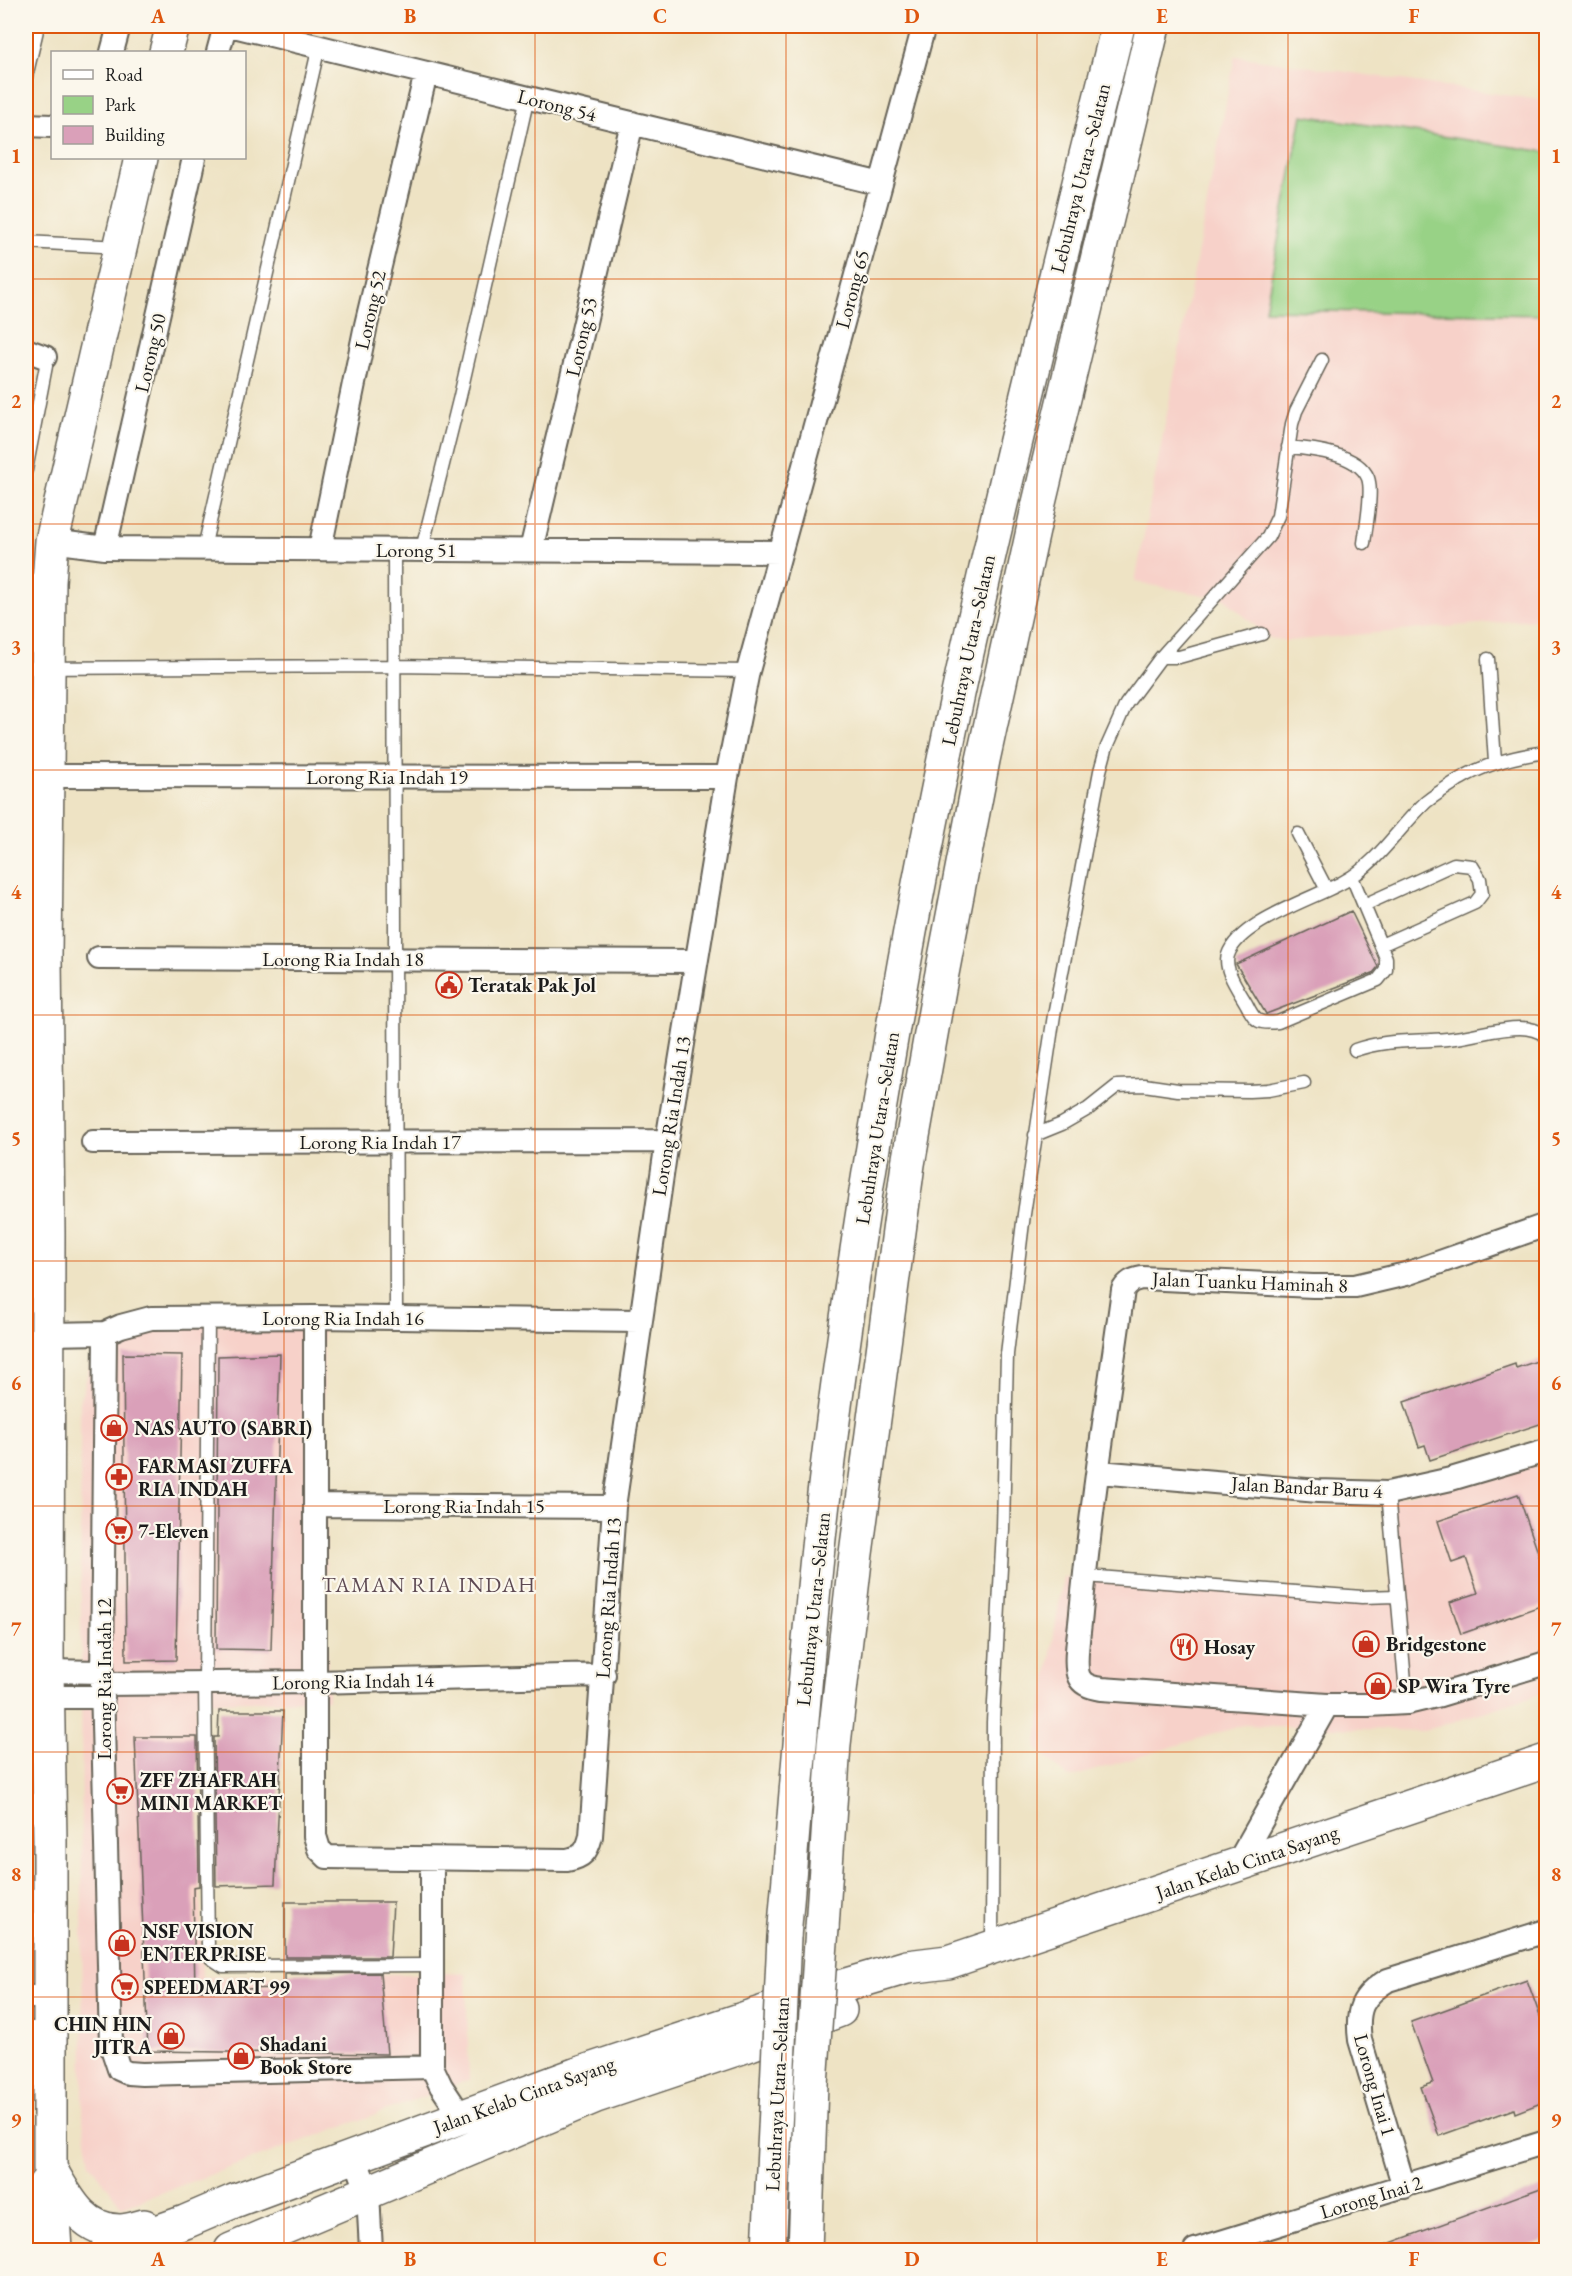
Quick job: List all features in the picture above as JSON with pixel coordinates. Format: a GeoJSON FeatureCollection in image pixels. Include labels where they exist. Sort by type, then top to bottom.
{"type":"FeatureCollection","features":[{"type":"Feature","properties":{"kind":"main road"},"geometry":{"type":"LineString","coordinates":[[166,51],[173,26]]}},
{"type":"Feature","properties":{"kind":"main road","name":"Lebuhraya Utara–Selatan"},"geometry":{"type":"LineString","coordinates":[[769,2250],[784,1937],[817,1555],[850,1299],[871,1159],[901,982],[951,728],[1002,492],[1118,26]]}},
{"type":"Feature","properties":{"kind":"main road","name":"Lebuhraya Utara–Selatan"},"geometry":{"type":"LineString","coordinates":[[805,2250],[811,2085],[834,1744],[855,1561],[905,1187],[937,1001],[983,760],[1039,503],[1153,26]]}},
{"type":"Feature","properties":{"kind":"main road"},"geometry":{"type":"LineString","coordinates":[[56,2250],[37,2033],[37,1756],[47,1684],[37,1503],[47,776],[36,668],[49,582],[52,541],[141,159]]}},
{"type":"Feature","properties":{"kind":"main road","name":"Jalan Kelab Cinta Sayang"},"geometry":{"type":"LineString","coordinates":[[107,2250],[575,2075],[836,1988],[907,1967],[948,1962],[992,1948],[1546,1761]]}},
{"type":"Feature","properties":{"kind":"main road","name":"Jalan Kelab Cinta Sayang"},"geometry":{"type":"LineString","coordinates":[[231,2250],[596,2096],[745,2046],[914,1982],[948,1962]]}},
{"type":"Feature","properties":{"kind":"main road"},"geometry":{"type":"LineString","coordinates":[[50,2168],[81,2216],[101,2228],[122,2231],[161,2222],[185,2222]]}},
{"type":"Feature","properties":{"kind":"main road"},"geometry":{"type":"LineString","coordinates":[[26,2244],[50,2168]]}},
{"type":"Feature","properties":{"kind":"street"},"geometry":{"type":"LineString","coordinates":[[112,51],[119,26]]}},
{"type":"Feature","properties":{"kind":"street"},"geometry":{"type":"LineString","coordinates":[[218,51],[225,26]]}},
{"type":"Feature","properties":{"kind":"street","name":"Lorong 54"},"geometry":{"type":"LineString","coordinates":[[234,26],[881,184]]}},
{"type":"Feature","properties":{"kind":"street","name":"Lorong 65"},"geometry":{"type":"LineString","coordinates":[[780,552],[924,26]]}},
{"type":"Feature","properties":{"kind":"street","name":"Lorong 52"},"geometry":{"type":"LineString","coordinates":[[320,549],[366,325],[426,73]]}},
{"type":"Feature","properties":{"kind":"street","name":"Lorong 53"},"geometry":{"type":"LineString","coordinates":[[531,550],[632,123]]}},
{"type":"Feature","properties":{"kind":"street"},"geometry":{"type":"LineString","coordinates":[[26,124],[51,126]]}},
{"type":"Feature","properties":{"kind":"street","name":"Lorong 50"},"geometry":{"type":"LineString","coordinates":[[105,548],[194,159]]}},
{"type":"Feature","properties":{"kind":"street","name":"Lorong 51"},"geometry":{"type":"LineString","coordinates":[[52,541],[105,548],[780,552]]}},
{"type":"Feature","properties":{"kind":"street","name":"Lorong Ria Indah 13"},"geometry":{"type":"LineString","coordinates":[[315,1317],[315,1836],[319,1849],[327,1857],[567,1860],[579,1858],[588,1849],[591,1836],[614,1507],[639,1321],[695,961],[727,777],[748,670],[780,552]]}},
{"type":"Feature","properties":{"kind":"street","name":"Lorong Ria Indah 19"},"geometry":{"type":"LineString","coordinates":[[47,776],[727,777]]}},
{"type":"Feature","properties":{"kind":"street","name":"Lorong Ria Indah 18"},"geometry":{"type":"LineString","coordinates":[[99,958],[695,961]]}},
{"type":"Feature","properties":{"kind":"street","name":"Lorong Ria Indah 17"},"geometry":{"type":"LineString","coordinates":[[93,1142],[667,1142]]}},
{"type":"Feature","properties":{"kind":"street","name":"Jalan Tuanku Haminah 8"},"geometry":{"type":"LineString","coordinates":[[1099,1472],[1123,1290],[1132,1280],[1142,1278],[1355,1286],[1406,1274],[1546,1225]]}},
{"type":"Feature","properties":{"kind":"street","name":"Lorong Ria Indah 16"},"geometry":{"type":"LineString","coordinates":[[41,1324],[105,1333],[151,1318],[315,1317],[639,1321]]}},
{"type":"Feature","properties":{"kind":"street","name":"Lorong Ria Indah 12"},"geometry":{"type":"LineString","coordinates":[[105,1333],[102,1684],[111,2045],[119,2068],[128,2073],[142,2074],[432,2067]]}},
{"type":"Feature","properties":{"kind":"street","name":"Jalan Bandar Baru 4"},"geometry":{"type":"LineString","coordinates":[[1099,1472],[1318,1491],[1388,1493],[1451,1479],[1546,1451]]}},
{"type":"Feature","properties":{"kind":"street"},"geometry":{"type":"LineString","coordinates":[[1099,1472],[1085,1576],[1077,1662],[1078,1677],[1085,1684],[1102,1689],[1368,1706],[1407,1703],[1546,1663]]}},
{"type":"Feature","properties":{"kind":"street","name":"Lorong Ria Indah 15"},"geometry":{"type":"LineString","coordinates":[[315,1505],[614,1507]]}},
{"type":"Feature","properties":{"kind":"street","name":"Lorong Ria Indah 14"},"geometry":{"type":"LineString","coordinates":[[47,1684],[315,1682],[604,1675]]}},
{"type":"Feature","properties":{"kind":"street"},"geometry":{"type":"LineString","coordinates":[[1236,1866],[1327,1705]]}},
{"type":"Feature","properties":{"kind":"street"},"geometry":{"type":"LineString","coordinates":[[432,1858],[432,2067],[441,2086],[461,2116]]}},
{"type":"Feature","properties":{"kind":"street","name":"Lorong Inai 1"},"geometry":{"type":"LineString","coordinates":[[1404,2187],[1360,2040],[1358,2023],[1361,2004],[1372,1989],[1388,1980],[1546,1931]]}},
{"type":"Feature","properties":{"kind":"street","name":"Lorong Inai 2"},"geometry":{"type":"LineString","coordinates":[[1195,2250],[1546,2142]]}},
{"type":"Feature","properties":{"kind":"street"},"geometry":{"type":"LineString","coordinates":[[355,2157],[368,2193],[371,2250]]}},
{"type":"Feature","properties":{"kind":"lane"},"geometry":{"type":"LineString","coordinates":[[26,77],[38,26]]}},
{"type":"Feature","properties":{"kind":"lane"},"geometry":{"type":"LineString","coordinates":[[204,548],[319,46]]}},
{"type":"Feature","properties":{"kind":"lane"},"geometry":{"type":"LineString","coordinates":[[422,549],[460,396],[528,98]]}},
{"type":"Feature","properties":{"kind":"lane"},"geometry":{"type":"LineString","coordinates":[[26,242],[120,247]]}},
{"type":"Feature","properties":{"kind":"lane"},"geometry":{"type":"LineString","coordinates":[[26,470],[27,452],[46,366],[35,354]]}},
{"type":"Feature","properties":{"kind":"lane"},"geometry":{"type":"LineString","coordinates":[[992,1948],[993,1722],[1004,1530],[1007,1354],[1035,1135],[1054,1015],[1100,771],[1106,749],[1126,704],[1161,657],[1268,537],[1278,516],[1288,447],[1296,411],[1322,360]]}},
{"type":"Feature","properties":{"kind":"lane"},"geometry":{"type":"LineString","coordinates":[[1288,447],[1334,454],[1358,464],[1368,478],[1369,491],[1364,543]]}},
{"type":"Feature","properties":{"kind":"lane"},"geometry":{"type":"LineString","coordinates":[[394,549],[396,1318]]}},
{"type":"Feature","properties":{"kind":"lane"},"geometry":{"type":"LineString","coordinates":[[1161,657],[1179,657],[1262,634]]}},
{"type":"Feature","properties":{"kind":"lane"},"geometry":{"type":"LineString","coordinates":[[1488,659],[1496,762]]}},
{"type":"Feature","properties":{"kind":"lane"},"geometry":{"type":"LineString","coordinates":[[36,668],[394,666],[748,670]]}},
{"type":"Feature","properties":{"kind":"lane"},"geometry":{"type":"LineString","coordinates":[[1352,877],[1386,958],[1386,970],[1378,980],[1278,1022],[1264,1023],[1253,1018],[1228,967],[1227,956],[1244,933],[1281,911],[1362,872],[1427,802],[1461,779],[1496,762],[1546,752]]}},
{"type":"Feature","properties":{"kind":"lane"},"geometry":{"type":"LineString","coordinates":[[1298,834],[1327,890]]}},
{"type":"Feature","properties":{"kind":"lane"},"geometry":{"type":"LineString","coordinates":[[1364,905],[1454,864],[1472,866],[1480,879],[1482,894],[1475,903],[1381,945]]}},
{"type":"Feature","properties":{"kind":"lane"},"geometry":{"type":"LineString","coordinates":[[1355,1050],[1374,1043],[1446,1039],[1493,1030],[1522,1028],[1539,1031],[1546,1036]]}},
{"type":"Feature","properties":{"kind":"lane"},"geometry":{"type":"LineString","coordinates":[[1035,1135],[1062,1124],[1088,1109],[1117,1086],[1144,1085],[1178,1090],[1249,1091],[1304,1083]]}},
{"type":"Feature","properties":{"kind":"lane"},"geometry":{"type":"LineString","coordinates":[[208,1318],[205,1683],[206,1941],[211,1958],[223,1966],[431,1965]]}},
{"type":"Feature","properties":{"kind":"lane"},"geometry":{"type":"LineString","coordinates":[[1388,1493],[1407,1703]]}},
{"type":"Feature","properties":{"kind":"lane"},"geometry":{"type":"LineString","coordinates":[[1085,1576],[1362,1597],[1397,1596]]}},
{"type":"Feature","properties":{"kind":"shaded area"},"geometry":{"type":"Polygon","coordinates":[[[1235,56],[1546,101],[1546,618],[1287,641],[1269,638],[1225,599],[1135,582],[1235,56]]]}},
{"type":"Feature","properties":{"kind":"shaded area","name":"TAMAN RIA INDAH"},"geometry":{"type":"Polygon","coordinates":[[[323,1324],[328,1700],[196,1702],[202,1977],[466,1973],[469,2080],[122,2207],[90,2163],[83,2122],[80,1402],[91,1361],[154,1325],[323,1324]]]}},
{"type":"Feature","properties":{"kind":"shaded area"},"geometry":{"type":"Polygon","coordinates":[[[1546,1457],[1546,1692],[1424,1731],[1244,1725],[1069,1778],[1036,1748],[1063,1577],[1392,1601],[1386,1501],[1546,1457]]]}},
{"type":"Feature","properties":{"kind":"green space"},"geometry":{"type":"Polygon","coordinates":[[[1302,115],[1546,152],[1546,315],[1265,310],[1302,115]]]}},
{"type":"Feature","properties":{"kind":"building"},"geometry":{"type":"Polygon","coordinates":[[[1351,911],[1378,967],[1373,973],[1266,1014],[1236,964],[1351,911]]]}},
{"type":"Feature","properties":{"kind":"building"},"geometry":{"type":"Polygon","coordinates":[[[123,1354],[182,1355],[176,1660],[126,1661],[123,1354]]]}},
{"type":"Feature","properties":{"kind":"building"},"geometry":{"type":"Polygon","coordinates":[[[280,1354],[271,1650],[216,1649],[218,1356],[280,1354]]]}},
{"type":"Feature","properties":{"kind":"building"},"geometry":{"type":"Polygon","coordinates":[[[1546,1358],[1546,1422],[1430,1460],[1425,1445],[1419,1447],[1404,1402],[1515,1364],[1516,1368],[1546,1358]]]}},
{"type":"Feature","properties":{"kind":"building"},"geometry":{"type":"Polygon","coordinates":[[[1518,1494],[1546,1576],[1546,1604],[1461,1634],[1450,1602],[1478,1593],[1466,1558],[1452,1563],[1438,1521],[1518,1494]]]}},
{"type":"Feature","properties":{"kind":"building"},"geometry":{"type":"Polygon","coordinates":[[[219,1711],[283,1711],[275,1884],[216,1886],[214,1737],[218,1737],[219,1711]]]}},
{"type":"Feature","properties":{"kind":"building"},"geometry":{"type":"Polygon","coordinates":[[[135,1737],[197,1737],[199,1886],[193,1887],[195,1990],[285,1988],[285,1974],[380,1973],[387,2054],[148,2051],[135,1737]]]}},
{"type":"Feature","properties":{"kind":"building"},"geometry":{"type":"Polygon","coordinates":[[[285,1902],[393,1902],[390,1957],[285,1957],[285,1902]]]}},
{"type":"Feature","properties":{"kind":"building"},"geometry":{"type":"Polygon","coordinates":[[[1527,1980],[1546,2033],[1546,2101],[1515,2113],[1514,2109],[1439,2136],[1421,2087],[1433,2083],[1411,2022],[1527,1980]]]}},
{"type":"Feature","properties":{"kind":"building"},"geometry":{"type":"Polygon","coordinates":[[[1546,2186],[1546,2240],[1519,2250],[1374,2249],[1546,2186]]]}},
{"type":"Feature","properties":{"kind":"place","name":"Teratak Pak Jol"},"geometry":{"type":"Point","coordinates":[449,985]}},
{"type":"Feature","properties":{"kind":"place","name":"NAS AUTO (SABRI)"},"geometry":{"type":"Point","coordinates":[114,1428]}},
{"type":"Feature","properties":{"kind":"place","name":"FARMASI ZUFFA RIA INDAH"},"geometry":{"type":"Point","coordinates":[119,1477]}},
{"type":"Feature","properties":{"kind":"place","name":"7-Eleven"},"geometry":{"type":"Point","coordinates":[119,1531]}},
{"type":"Feature","properties":{"kind":"place","name":"Bridgestone"},"geometry":{"type":"Point","coordinates":[1366,1644]}},
{"type":"Feature","properties":{"kind":"place","name":"Hosay"},"geometry":{"type":"Point","coordinates":[1184,1647]}},
{"type":"Feature","properties":{"kind":"place","name":"SP Wira Tyre"},"geometry":{"type":"Point","coordinates":[1378,1686]}},
{"type":"Feature","properties":{"kind":"place","name":"ZFF ZHAFRAH MINI MARKET"},"geometry":{"type":"Point","coordinates":[120,1791]}},
{"type":"Feature","properties":{"kind":"place","name":"NSF VISION ENTERPRISE"},"geometry":{"type":"Point","coordinates":[122,1943]}},
{"type":"Feature","properties":{"kind":"place","name":"SPEEDMART 99"},"geometry":{"type":"Point","coordinates":[125,1987]}},
{"type":"Feature","properties":{"kind":"place","name":"CHIN HIN JITRA"},"geometry":{"type":"Point","coordinates":[171,2036]}},
{"type":"Feature","properties":{"kind":"place","name":"Shadani Book Store"},"geometry":{"type":"Point","coordinates":[241,2056]}},
{"type":"Feature","properties":{"kind":"district","name":"TAMAN RIA INDAH"},"geometry":{"type":"Point","coordinates":[429,1584]}}]}
